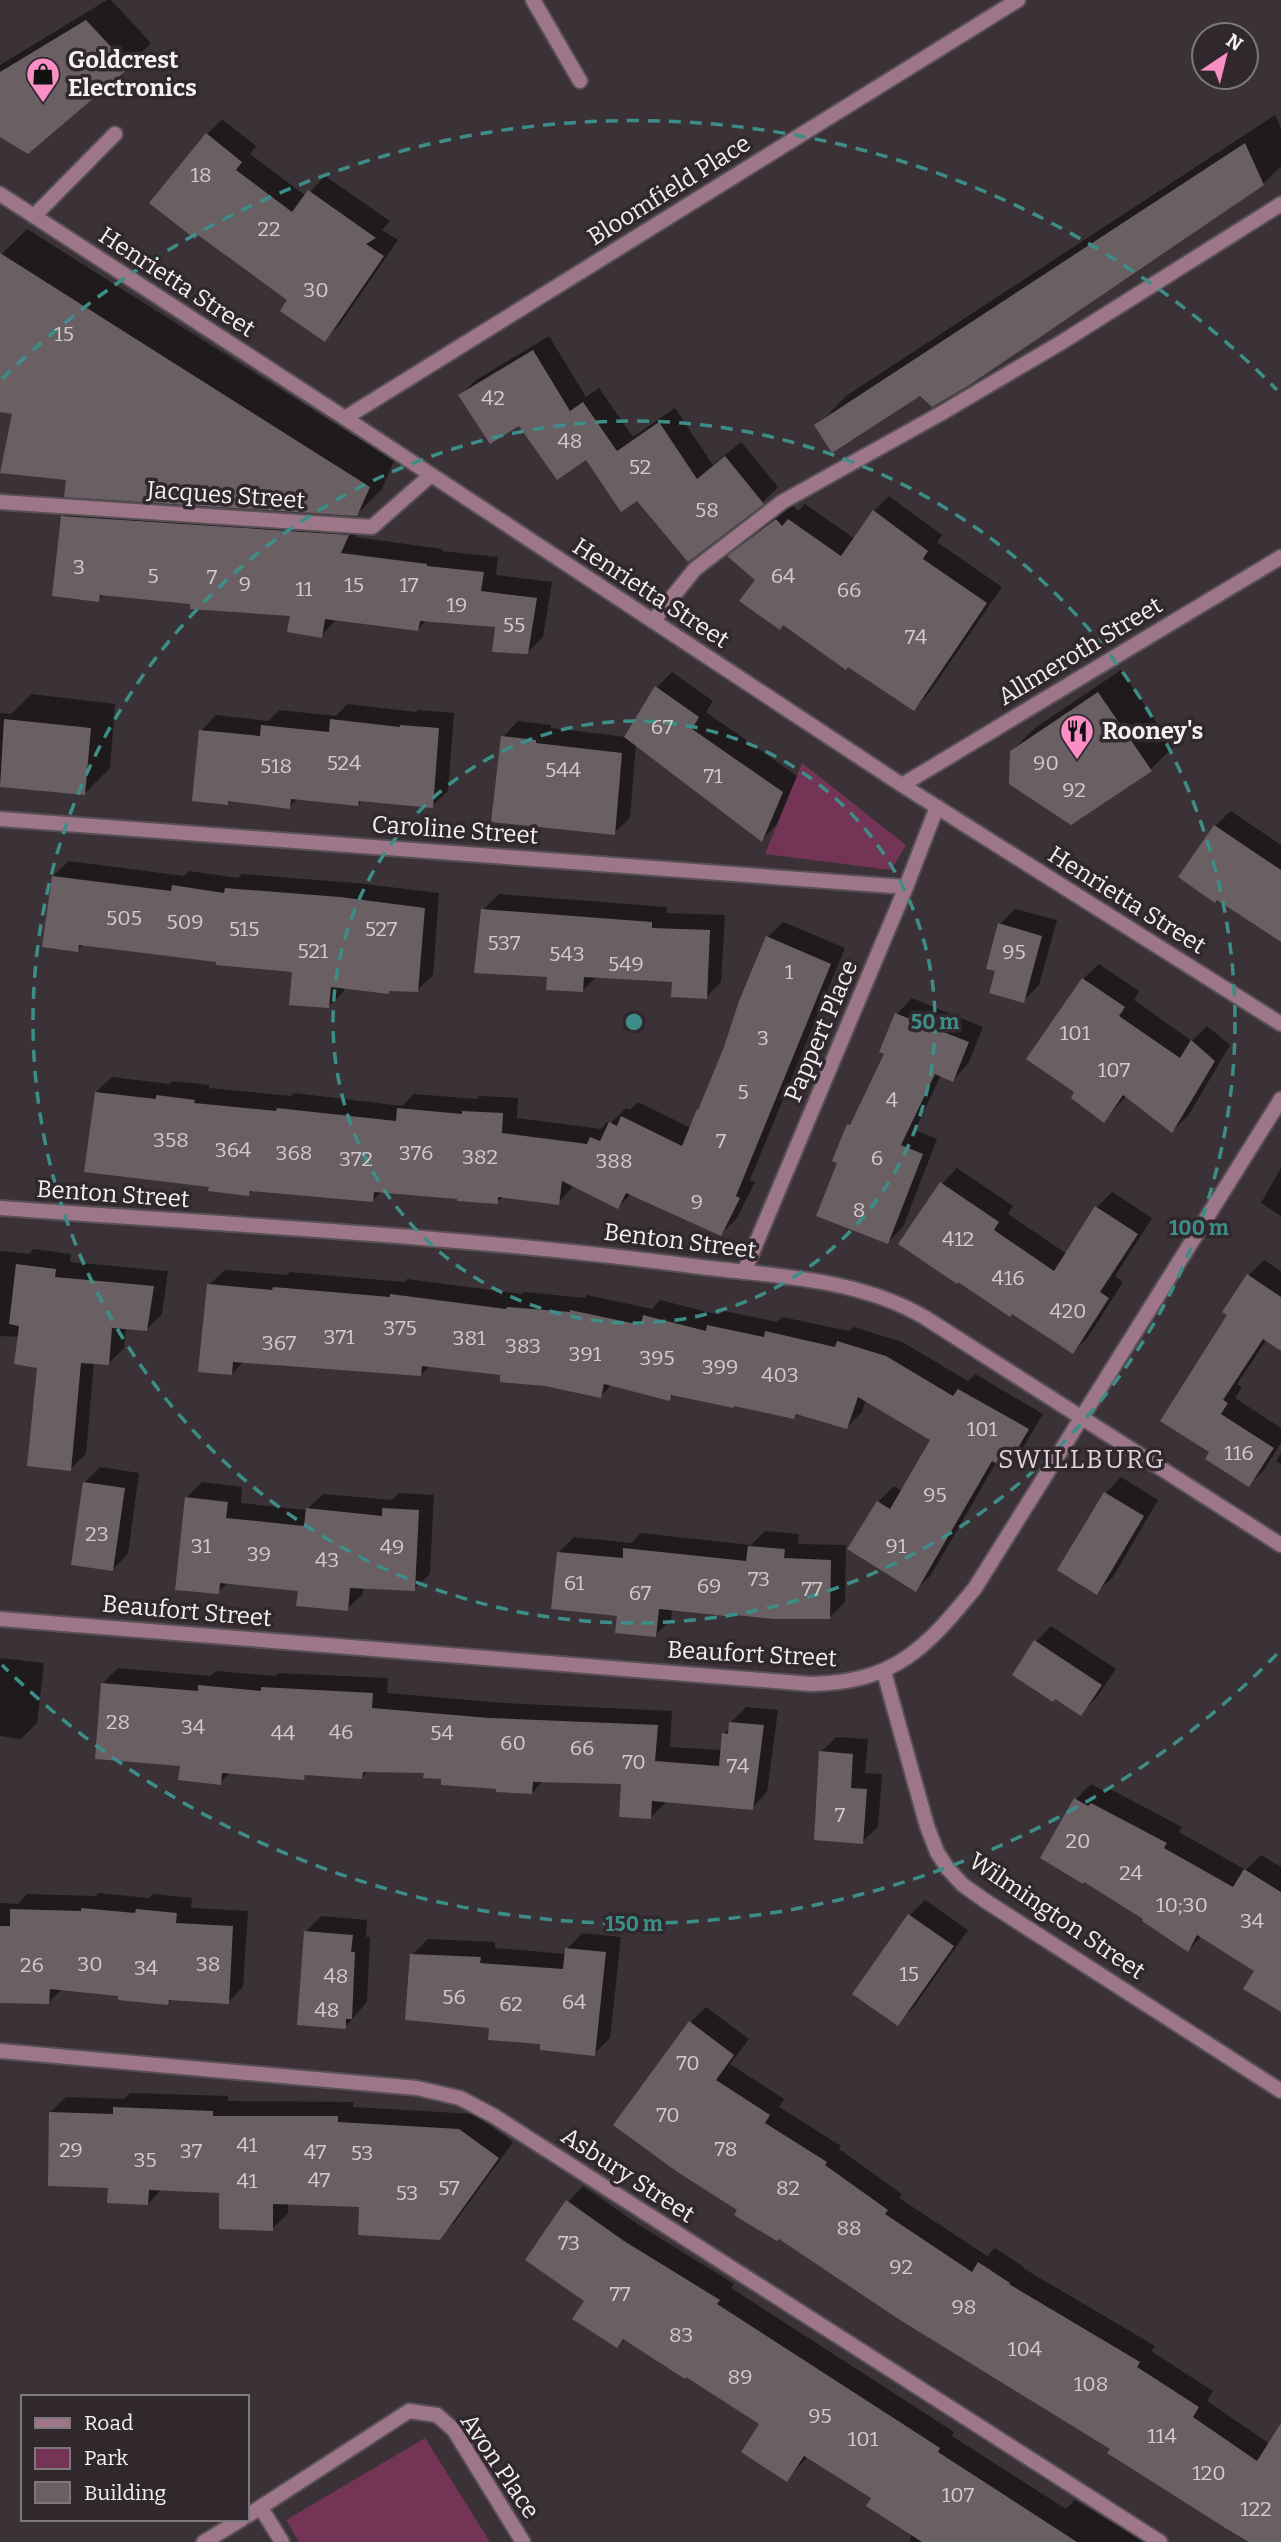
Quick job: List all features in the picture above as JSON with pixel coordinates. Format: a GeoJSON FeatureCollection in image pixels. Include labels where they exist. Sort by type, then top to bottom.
{"type":"FeatureCollection","features":[{"type":"Feature","properties":{"kind":"street"},"geometry":{"type":"LineString","coordinates":[[533,0],[580,81]]}},
{"type":"Feature","properties":{"kind":"street","name":"Bloomfield Place"},"geometry":{"type":"LineString","coordinates":[[345,418],[1017,0]]}},
{"type":"Feature","properties":{"kind":"street"},"geometry":{"type":"LineString","coordinates":[[34,216],[115,134]]}},
{"type":"Feature","properties":{"kind":"street","name":"Henrietta Street"},"geometry":{"type":"LineString","coordinates":[[0,195],[345,418],[902,785],[1281,1024]]}},
{"type":"Feature","properties":{"kind":"street"},"geometry":{"type":"LineString","coordinates":[[653,621],[695,569],[782,502],[1028,362],[1281,204]]}},
{"type":"Feature","properties":{"kind":"street","name":"Jacques Street"},"geometry":{"type":"LineString","coordinates":[[0,502],[372,527],[430,475]]}},
{"type":"Feature","properties":{"kind":"street","name":"Allmeroth Street"},"geometry":{"type":"LineString","coordinates":[[902,785],[1281,556]]}},
{"type":"Feature","properties":{"kind":"street","name":"Pappert Place"},"geometry":{"type":"LineString","coordinates":[[744,1272],[937,807]]}},
{"type":"Feature","properties":{"kind":"street","name":"Caroline Street"},"geometry":{"type":"LineString","coordinates":[[0,819],[906,887]]}},
{"type":"Feature","properties":{"kind":"street","name":"Beaufort Street"},"geometry":{"type":"LineString","coordinates":[[0,1619],[811,1685],[840,1684],[884,1672],[937,1634],[975,1588],[1281,1099]]}},
{"type":"Feature","properties":{"kind":"street","name":"Benton Street"},"geometry":{"type":"LineString","coordinates":[[0,1208],[577,1251],[845,1286],[898,1302],[1281,1545]]}},
{"type":"Feature","properties":{"kind":"street","name":"Wilmington Street"},"geometry":{"type":"LineString","coordinates":[[884,1672],[927,1826],[937,1852],[963,1885],[1281,2091]]}},
{"type":"Feature","properties":{"kind":"street","name":"Asbury Street"},"geometry":{"type":"LineString","coordinates":[[0,2051],[417,2088],[460,2098],[494,2116],[1160,2542]]}},
{"type":"Feature","properties":{"kind":"street","name":"Avon Place"},"geometry":{"type":"LineString","coordinates":[[261,2508],[409,2411],[437,2415],[454,2430],[523,2542]]}},
{"type":"Feature","properties":{"kind":"street"},"geometry":{"type":"LineString","coordinates":[[248,2515],[261,2508],[282,2542]]}},
{"type":"Feature","properties":{"kind":"street"},"geometry":{"type":"LineString","coordinates":[[204,2542],[239,2521]]}},
{"type":"Feature","properties":{"kind":"green space"},"geometry":{"type":"Polygon","coordinates":[[[802,763],[906,845],[891,870],[765,854],[802,763]]]}},
{"type":"Feature","properties":{"kind":"green space"},"geometry":{"type":"Polygon","coordinates":[[[425,2438],[490,2542],[299,2542],[286,2520],[425,2438]]]}},
{"type":"Feature","properties":{"kind":"building","name":"Goldcrest Electronics"},"geometry":{"type":"Polygon","coordinates":[[[86,20],[130,67],[28,154],[0,137],[0,72],[86,20]]]}},
{"type":"Feature","properties":{"kind":"building"},"geometry":{"type":"Polygon","coordinates":[[[206,133],[242,162],[236,170],[292,212],[308,190],[376,238],[366,244],[384,256],[325,342],[280,311],[287,300],[198,235],[195,239],[149,203],[206,133]]]}},
{"type":"Feature","properties":{"kind":"building"},"geometry":{"type":"Polygon","coordinates":[[[1245,143],[1264,185],[968,386],[932,407],[920,396],[832,453],[814,425],[1245,143]]]}},
{"type":"Feature","properties":{"kind":"building"},"geometry":{"type":"Polygon","coordinates":[[[0,253],[370,487],[357,516],[64,497],[66,480],[0,473],[12,414],[0,412],[0,253]]]}},
{"type":"Feature","properties":{"kind":"building"},"geometry":{"type":"Polygon","coordinates":[[[533,350],[570,411],[583,402],[617,451],[659,422],[697,479],[725,456],[764,504],[688,562],[637,501],[621,512],[586,460],[557,480],[519,426],[490,444],[458,395],[533,350]]]}},
{"type":"Feature","properties":{"kind":"building"},"geometry":{"type":"Polygon","coordinates":[[[873,510],[928,551],[923,559],[987,603],[914,711],[848,667],[846,670],[783,625],[780,630],[739,601],[755,580],[727,556],[776,519],[782,526],[788,519],[841,556],[873,510]]]}},
{"type":"Feature","properties":{"kind":"building"},"geometry":{"type":"Polygon","coordinates":[[[61,516],[349,535],[341,553],[484,572],[481,591],[537,598],[528,654],[492,652],[495,627],[420,621],[418,631],[325,619],[322,638],[287,632],[290,616],[190,609],[190,604],[100,595],[99,602],[52,596],[61,516]]]}},
{"type":"Feature","properties":{"kind":"building"},"geometry":{"type":"Polygon","coordinates":[[[655,686],[699,717],[692,729],[783,792],[762,842],[624,737],[655,686]]]}},
{"type":"Feature","properties":{"kind":"building","name":"Rooney's"},"geometry":{"type":"Polygon","coordinates":[[[1098,692],[1152,771],[1071,825],[1009,784],[1010,751],[1098,692]]]}},
{"type":"Feature","properties":{"kind":"building"},"geometry":{"type":"Polygon","coordinates":[[[4,719],[91,728],[85,795],[0,787],[4,719]]]}},
{"type":"Feature","properties":{"kind":"building"},"geometry":{"type":"Polygon","coordinates":[[[330,719],[400,727],[439,728],[433,808],[359,801],[358,806],[291,799],[290,809],[228,801],[228,805],[192,801],[199,730],[260,736],[261,725],[329,732],[330,719]]]}},
{"type":"Feature","properties":{"kind":"building"},"geometry":{"type":"Polygon","coordinates":[[[501,736],[622,753],[615,835],[491,822],[501,736]]]}},
{"type":"Feature","properties":{"kind":"building"},"geometry":{"type":"Polygon","coordinates":[[[1214,825],[1281,870],[1281,942],[1217,900],[1215,903],[1178,877],[1214,825]]]}},
{"type":"Feature","properties":{"kind":"building"},"geometry":{"type":"Polygon","coordinates":[[[52,876],[171,891],[172,885],[224,893],[225,888],[340,897],[425,908],[418,992],[389,991],[389,994],[331,987],[329,1008],[289,1005],[292,972],[216,965],[216,962],[79,945],[78,952],[42,947],[52,876]]]}},
{"type":"Feature","properties":{"kind":"building"},"geometry":{"type":"Polygon","coordinates":[[[481,909],[652,922],[652,928],[710,930],[707,999],[671,997],[672,982],[584,977],[583,992],[546,990],[547,977],[474,973],[481,909]]]}},
{"type":"Feature","properties":{"kind":"building"},"geometry":{"type":"Polygon","coordinates":[[[998,923],[1042,936],[1024,1003],[989,993],[995,971],[986,969],[998,923]]]}},
{"type":"Feature","properties":{"kind":"building"},"geometry":{"type":"Polygon","coordinates":[[[766,936],[831,964],[736,1196],[740,1198],[721,1236],[626,1193],[618,1209],[562,1181],[559,1205],[498,1197],[498,1204],[374,1192],[373,1202],[250,1191],[249,1196],[208,1191],[209,1187],[84,1172],[95,1092],[156,1099],[156,1095],[195,1100],[194,1103],[276,1111],[277,1108],[396,1121],[397,1108],[462,1114],[462,1111],[503,1113],[502,1133],[587,1144],[590,1137],[600,1141],[609,1122],[617,1126],[621,1116],[682,1146],[724,1047],[739,1001],[766,936]]]}},
{"type":"Feature","properties":{"kind":"building"},"geometry":{"type":"Polygon","coordinates":[[[1082,978],[1125,1007],[1119,1016],[1180,1058],[1191,1040],[1215,1061],[1172,1133],[1123,1095],[1104,1123],[1071,1098],[1074,1092],[1026,1059],[1082,978]]]}},
{"type":"Feature","properties":{"kind":"building"},"geometry":{"type":"Polygon","coordinates":[[[895,1013],[969,1042],[953,1082],[935,1074],[901,1145],[923,1154],[888,1244],[816,1216],[837,1163],[832,1161],[847,1124],[850,1125],[884,1054],[879,1052],[895,1013]]]}},
{"type":"Feature","properties":{"kind":"building"},"geometry":{"type":"Polygon","coordinates":[[[940,1182],[999,1222],[994,1230],[1054,1271],[1095,1206],[1138,1234],[1100,1292],[1109,1298],[1073,1354],[1012,1314],[1010,1317],[958,1282],[957,1284],[898,1244],[940,1182]]]}},
{"type":"Feature","properties":{"kind":"building"},"geometry":{"type":"Polygon","coordinates":[[[16,1264],[56,1269],[55,1277],[154,1286],[147,1331],[112,1328],[109,1365],[81,1363],[71,1471],[27,1466],[37,1368],[14,1364],[19,1326],[9,1324],[16,1264]]]}},
{"type":"Feature","properties":{"kind":"building"},"geometry":{"type":"Polygon","coordinates":[[[1247,1274],[1281,1297],[1281,1351],[1263,1339],[1223,1400],[1228,1403],[1221,1414],[1274,1448],[1249,1487],[1205,1459],[1209,1452],[1160,1421],[1227,1315],[1222,1312],[1247,1274]]]}},
{"type":"Feature","properties":{"kind":"building"},"geometry":{"type":"Polygon","coordinates":[[[207,1284],[390,1297],[390,1294],[506,1309],[570,1310],[641,1325],[643,1315],[706,1331],[707,1325],[764,1337],[765,1331],[835,1347],[837,1341],[886,1356],[953,1396],[958,1389],[1029,1429],[1006,1469],[992,1461],[916,1592],[847,1549],[877,1501],[890,1509],[930,1440],[858,1397],[847,1429],[796,1414],[794,1419],[671,1395],[670,1401],[604,1384],[601,1398],[545,1386],[500,1382],[500,1375],[422,1366],[421,1376],[233,1362],[232,1375],[198,1372],[207,1284]]]}},
{"type":"Feature","properties":{"kind":"building"},"geometry":{"type":"Polygon","coordinates":[[[83,1482],[125,1488],[113,1571],[71,1565],[83,1482]]]}},
{"type":"Feature","properties":{"kind":"building"},"geometry":{"type":"Polygon","coordinates":[[[1104,1492],[1144,1516],[1097,1595],[1057,1570],[1104,1492]]]}},
{"type":"Feature","properties":{"kind":"building"},"geometry":{"type":"Polygon","coordinates":[[[185,1497],[228,1502],[226,1518],[304,1526],[306,1508],[382,1516],[382,1508],[419,1510],[415,1591],[350,1588],[348,1611],[296,1606],[298,1591],[220,1583],[219,1594],[175,1590],[185,1497]]]}},
{"type":"Feature","properties":{"kind":"building"},"geometry":{"type":"Polygon","coordinates":[[[748,1546],[785,1549],[784,1558],[831,1560],[830,1619],[774,1619],[659,1609],[656,1637],[615,1633],[617,1616],[551,1609],[557,1552],[623,1558],[623,1548],[746,1561],[748,1546]]]}},
{"type":"Feature","properties":{"kind":"building"},"geometry":{"type":"Polygon","coordinates":[[[1034,1640],[1102,1685],[1081,1716],[1055,1699],[1053,1702],[1012,1675],[1034,1640]]]}},
{"type":"Feature","properties":{"kind":"building"},"geometry":{"type":"Polygon","coordinates":[[[101,1683],[198,1691],[198,1685],[261,1691],[261,1687],[373,1693],[372,1708],[489,1718],[658,1725],[655,1761],[719,1766],[722,1733],[728,1734],[729,1722],[764,1725],[753,1810],[652,1801],[651,1819],[619,1817],[621,1784],[533,1782],[532,1794],[441,1785],[441,1779],[423,1778],[424,1773],[363,1772],[362,1779],[305,1775],[304,1780],[222,1773],[221,1785],[178,1780],[180,1766],[95,1759],[101,1683]]]}},
{"type":"Feature","properties":{"kind":"building"},"geometry":{"type":"Polygon","coordinates":[[[819,1751],[853,1754],[851,1788],[867,1789],[863,1844],[814,1840],[819,1751]]]}},
{"type":"Feature","properties":{"kind":"building"},"geometry":{"type":"Polygon","coordinates":[[[1074,1798],[1088,1806],[1091,1803],[1167,1843],[1164,1848],[1233,1887],[1244,1869],[1281,1892],[1281,2012],[1243,1989],[1254,1971],[1197,1935],[1188,1952],[1142,1921],[1143,1919],[1040,1858],[1074,1798]]]}},
{"type":"Feature","properties":{"kind":"building"},"geometry":{"type":"Polygon","coordinates":[[[81,1908],[135,1913],[136,1909],[177,1913],[176,1923],[233,1926],[229,2004],[169,2000],[168,2005],[118,2000],[118,1996],[50,1989],[49,2004],[0,2003],[0,1926],[10,1926],[10,1909],[81,1911],[81,1908]]]}},
{"type":"Feature","properties":{"kind":"building"},"geometry":{"type":"Polygon","coordinates":[[[908,1914],[954,1946],[898,2026],[852,1994],[908,1914]]]}},
{"type":"Feature","properties":{"kind":"building"},"geometry":{"type":"Polygon","coordinates":[[[304,1931],[353,1935],[351,1952],[355,1952],[352,2019],[346,2019],[346,2029],[297,2025],[304,1931]]]}},
{"type":"Feature","properties":{"kind":"building"},"geometry":{"type":"Polygon","coordinates":[[[565,1948],[606,1952],[595,2056],[540,2050],[540,2044],[488,2040],[489,2028],[405,2020],[410,1954],[481,1957],[480,1963],[563,1969],[565,1948]]]}},
{"type":"Feature","properties":{"kind":"building"},"geometry":{"type":"Polygon","coordinates":[[[689,2021],[734,2055],[716,2080],[770,2115],[765,2123],[827,2162],[825,2165],[888,2210],[885,2214],[972,2272],[978,2262],[1009,2284],[1140,2362],[1137,2367],[1199,2407],[1193,2417],[1257,2461],[1281,2423],[1281,2542],[1249,2542],[1227,2529],[1107,2453],[1110,2449],[900,2320],[779,2239],[777,2241],[734,2215],[737,2210],[676,2171],[613,2125],[689,2021]]]}},
{"type":"Feature","properties":{"kind":"building"},"geometry":{"type":"Polygon","coordinates":[[[113,2107],[213,2111],[213,2116],[338,2116],[338,2122],[459,2129],[499,2158],[440,2240],[358,2235],[359,2207],[273,2204],[273,2231],[219,2229],[219,2193],[149,2190],[148,2205],[107,2203],[108,2188],[48,2186],[49,2112],[113,2114],[113,2107]]]}},
{"type":"Feature","properties":{"kind":"building"},"geometry":{"type":"Polygon","coordinates":[[[566,2200],[624,2241],[720,2300],[717,2304],[940,2448],[938,2452],[1077,2542],[922,2542],[866,2506],[871,2498],[804,2456],[787,2482],[741,2452],[759,2424],[623,2339],[617,2348],[572,2319],[584,2301],[525,2260],[566,2200]]]}},
{"type":"Feature","properties":{"kind":"place","name":"Goldcrest Electronics"},"geometry":{"type":"Point","coordinates":[43,104]}},
{"type":"Feature","properties":{"kind":"place","name":"Rooney's"},"geometry":{"type":"Point","coordinates":[1077,761]}},
{"type":"Feature","properties":{"kind":"district","name":"SWILLBURG"},"geometry":{"type":"Point","coordinates":[1082,1459]}}]}
